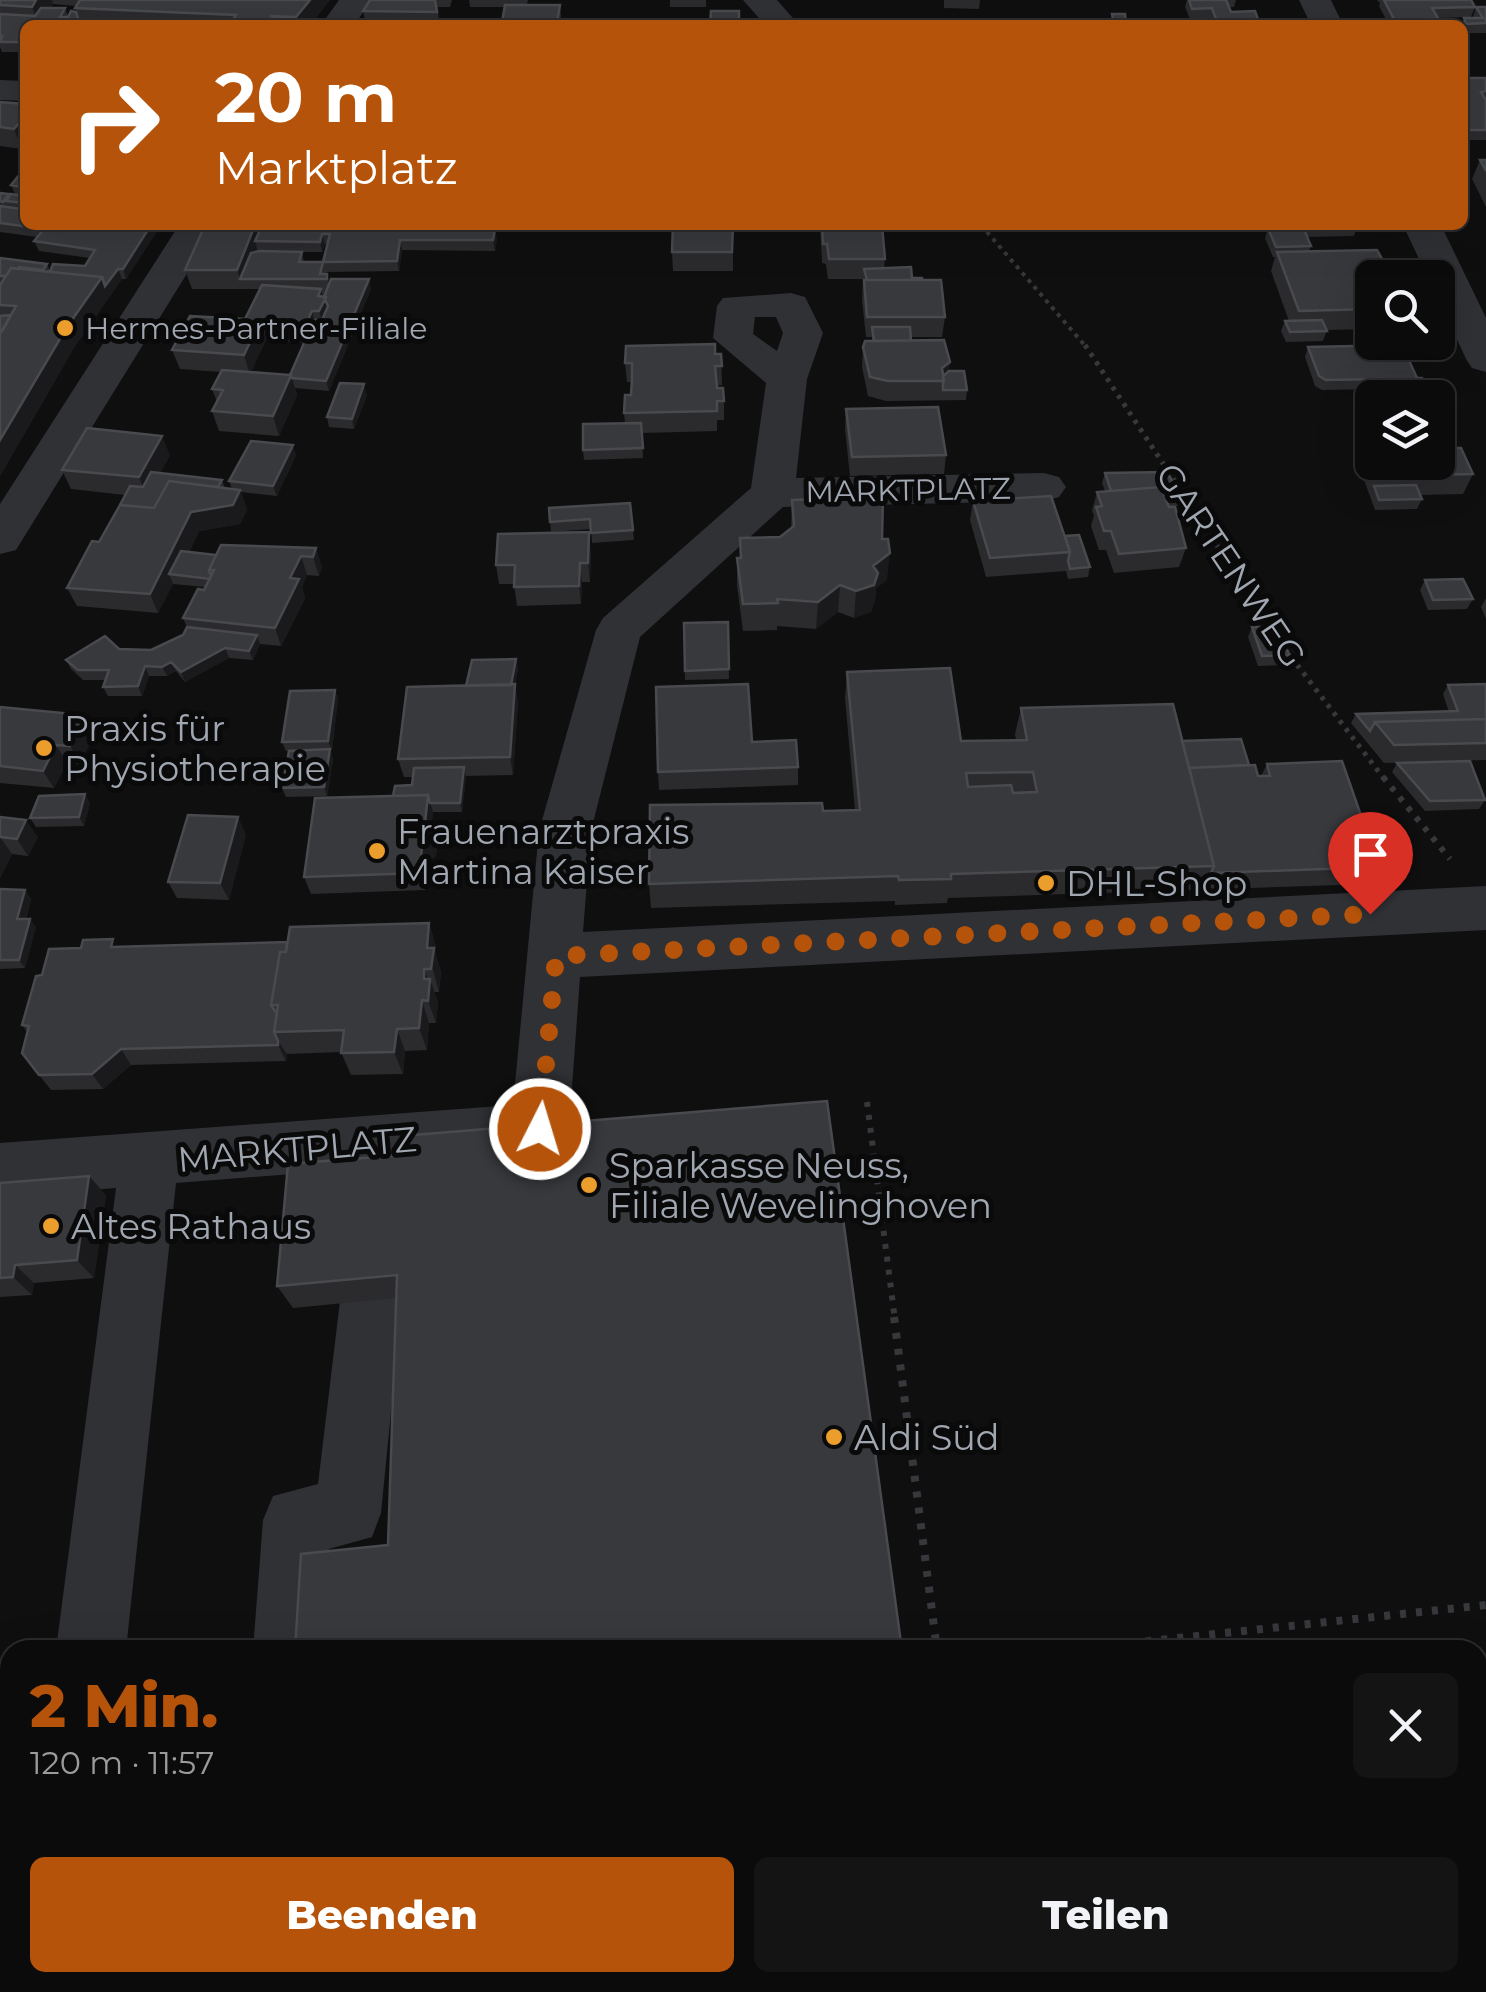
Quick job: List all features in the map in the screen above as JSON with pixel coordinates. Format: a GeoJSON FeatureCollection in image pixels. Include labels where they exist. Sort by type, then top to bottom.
{"type":"FeatureCollection","features":[{"type":"Feature","properties":{"kind":"street"},"geometry":{"type":"LineString","coordinates":[[341,20],[356,0]]}},
{"type":"Feature","properties":{"kind":"street"},"geometry":{"type":"LineString","coordinates":[[759,0],[778,20]]}},
{"type":"Feature","properties":{"kind":"street"},"geometry":{"type":"LineString","coordinates":[[0,539],[195,230]]}},
{"type":"Feature","properties":{"kind":"street"},"geometry":{"type":"LineString","coordinates":[[1424,230],[1486,359]]}},
{"type":"Feature","properties":{"kind":"street","name":"MARKTPLATZ"},"geometry":{"type":"LineString","coordinates":[[772,493],[787,378]]}},
{"type":"Feature","properties":{"kind":"street","name":"MARKTPLATZ"},"geometry":{"type":"LineString","coordinates":[[0,1170],[150,1161],[378,1162],[540,1129],[565,831],[619,630],[772,493],[1044,487]]}},
{"type":"Feature","properties":{"kind":"street"},"geometry":{"type":"LineString","coordinates":[[556,956],[1474,891]]}},
{"type":"Feature","properties":{"kind":"street"},"geometry":{"type":"LineString","coordinates":[[92,1640],[150,1161]]}},
{"type":"Feature","properties":{"kind":"street"},"geometry":{"type":"LineString","coordinates":[[289,1640],[296,1520],[348,1514],[371,1300]]}},
{"type":"Feature","properties":{"kind":"path","name":"GARTENWEG"},"geometry":{"type":"LineString","coordinates":[[986,230],[1032,277],[1074,330],[1297,666],[1474,891]]}},
{"type":"Feature","properties":{"kind":"path"},"geometry":{"type":"LineString","coordinates":[[867,1102],[937,1640]]}},
{"type":"Feature","properties":{"kind":"path"},"geometry":{"type":"LineString","coordinates":[[1161,1640],[1486,1606]]}},
{"type":"Feature","properties":{"kind":"building"},"geometry":{"type":"Polygon","coordinates":[[[0,0],[36,0],[32,7],[0,5],[0,0]]]}},
{"type":"Feature","properties":{"kind":"building"},"geometry":{"type":"Polygon","coordinates":[[[80,0],[310,0],[296,17],[270,16],[293,20],[233,20],[236,15],[75,8],[80,0]]]}},
{"type":"Feature","properties":{"kind":"building"},"geometry":{"type":"Polygon","coordinates":[[[370,0],[435,0],[437,12],[363,11],[370,0]]]}},
{"type":"Feature","properties":{"kind":"building"},"geometry":{"type":"Polygon","coordinates":[[[1189,0],[1226,0],[1231,12],[1255,11],[1258,20],[1216,20],[1212,8],[1192,9],[1189,0]]]}},
{"type":"Feature","properties":{"kind":"building"},"geometry":{"type":"Polygon","coordinates":[[[1384,0],[1471,0],[1475,7],[1432,8],[1439,20],[1394,20],[1384,0]]]}},
{"type":"Feature","properties":{"kind":"building"},"geometry":{"type":"Polygon","coordinates":[[[505,5],[560,5],[557,20],[502,20],[505,5]]]}},
{"type":"Feature","properties":{"kind":"building"},"geometry":{"type":"Polygon","coordinates":[[[1476,7],[1486,7],[1486,23],[1468,24],[1464,18],[1483,18],[1476,7]]]}},
{"type":"Feature","properties":{"kind":"building"},"geometry":{"type":"Polygon","coordinates":[[[41,8],[65,8],[60,17],[68,17],[71,11],[78,18],[20,20],[20,42],[0,42],[0,14],[35,16],[41,8]]]}},
{"type":"Feature","properties":{"kind":"building"},"geometry":{"type":"Polygon","coordinates":[[[711,11],[739,11],[739,20],[710,20],[711,11]]]}},
{"type":"Feature","properties":{"kind":"building"},"geometry":{"type":"Polygon","coordinates":[[[1112,14],[1125,14],[1126,20],[1113,20],[1112,14]]]}},
{"type":"Feature","properties":{"kind":"building"},"geometry":{"type":"Polygon","coordinates":[[[1468,78],[1486,78],[1486,91],[1481,92],[1486,100],[1486,130],[1468,130],[1468,78]]]}},
{"type":"Feature","properties":{"kind":"building"},"geometry":{"type":"Polygon","coordinates":[[[0,102],[20,104],[20,122],[14,129],[0,127],[0,102]]]}},
{"type":"Feature","properties":{"kind":"building"},"geometry":{"type":"Polygon","coordinates":[[[11,194],[20,195],[20,202],[6,201],[11,194]]]}},
{"type":"Feature","properties":{"kind":"building"},"geometry":{"type":"Polygon","coordinates":[[[0,206],[20,209],[20,226],[0,223],[0,206]]]}},
{"type":"Feature","properties":{"kind":"building"},"geometry":{"type":"Polygon","coordinates":[[[43,230],[148,230],[123,269],[118,269],[105,286],[102,277],[50,272],[53,264],[85,266],[95,250],[34,241],[43,230]]]}},
{"type":"Feature","properties":{"kind":"building"},"geometry":{"type":"Polygon","coordinates":[[[203,230],[253,230],[237,270],[185,270],[203,230]]]}},
{"type":"Feature","properties":{"kind":"building"},"geometry":{"type":"Polygon","coordinates":[[[260,230],[495,230],[493,240],[400,240],[397,261],[323,262],[330,234],[322,234],[320,242],[255,241],[260,230]]]}},
{"type":"Feature","properties":{"kind":"building"},"geometry":{"type":"Polygon","coordinates":[[[673,230],[733,230],[732,252],[672,252],[673,230]]]}},
{"type":"Feature","properties":{"kind":"building"},"geometry":{"type":"Polygon","coordinates":[[[822,230],[882,230],[885,259],[829,259],[827,244],[823,244],[822,230]]]}},
{"type":"Feature","properties":{"kind":"building"},"geometry":{"type":"Polygon","coordinates":[[[1269,230],[1304,230],[1311,246],[1276,247],[1269,230]]]}},
{"type":"Feature","properties":{"kind":"building"},"geometry":{"type":"Polygon","coordinates":[[[1377,250],[1383,260],[1355,260],[1355,309],[1299,311],[1277,252],[1377,250]]]}},
{"type":"Feature","properties":{"kind":"building"},"geometry":{"type":"Polygon","coordinates":[[[302,252],[299,262],[323,262],[320,274],[327,274],[327,279],[240,279],[251,253],[302,252]]]}},
{"type":"Feature","properties":{"kind":"building"},"geometry":{"type":"Polygon","coordinates":[[[0,258],[47,264],[43,270],[11,268],[6,276],[0,276],[0,258]]]}},
{"type":"Feature","properties":{"kind":"building"},"geometry":{"type":"Polygon","coordinates":[[[911,267],[912,278],[923,280],[867,280],[864,269],[911,267]]]}},
{"type":"Feature","properties":{"kind":"building"},"geometry":{"type":"Polygon","coordinates":[[[11,268],[102,277],[67,327],[0,440],[0,334],[16,306],[0,305],[0,285],[11,268]]]}},
{"type":"Feature","properties":{"kind":"building"},"geometry":{"type":"Polygon","coordinates":[[[331,279],[369,279],[326,381],[292,378],[314,320],[322,320],[328,306],[324,297],[331,279]]]}},
{"type":"Feature","properties":{"kind":"building"},"geometry":{"type":"Polygon","coordinates":[[[864,280],[941,280],[945,317],[867,317],[864,280]]]}},
{"type":"Feature","properties":{"kind":"building"},"geometry":{"type":"Polygon","coordinates":[[[262,285],[321,289],[318,296],[326,297],[306,324],[260,321],[244,355],[172,350],[190,316],[245,319],[262,285]]]}},
{"type":"Feature","properties":{"kind":"building"},"geometry":{"type":"Polygon","coordinates":[[[11,315],[3,330],[0,330],[0,316],[11,315]]]}},
{"type":"Feature","properties":{"kind":"building"},"geometry":{"type":"Polygon","coordinates":[[[1322,320],[1327,331],[1290,332],[1285,321],[1322,320]]]}},
{"type":"Feature","properties":{"kind":"building"},"geometry":{"type":"Polygon","coordinates":[[[872,327],[910,327],[911,341],[874,341],[872,327]]]}},
{"type":"Feature","properties":{"kind":"building"},"geometry":{"type":"Polygon","coordinates":[[[944,340],[950,362],[942,368],[944,381],[888,381],[870,377],[865,341],[944,340]]]}},
{"type":"Feature","properties":{"kind":"building"},"geometry":{"type":"Polygon","coordinates":[[[715,344],[715,354],[721,354],[722,366],[715,366],[717,388],[723,388],[724,401],[717,401],[717,411],[624,413],[625,395],[631,395],[632,379],[632,363],[625,363],[626,346],[715,344]]]}},
{"type":"Feature","properties":{"kind":"building"},"geometry":{"type":"Polygon","coordinates":[[[1355,346],[1355,360],[1409,360],[1417,378],[1423,380],[1326,380],[1319,376],[1308,347],[1355,346]]]}},
{"type":"Feature","properties":{"kind":"building"},"geometry":{"type":"Polygon","coordinates":[[[222,370],[291,375],[273,416],[212,411],[223,390],[212,389],[222,370]]]}},
{"type":"Feature","properties":{"kind":"building"},"geometry":{"type":"Polygon","coordinates":[[[949,371],[964,371],[967,390],[943,390],[943,376],[949,371]]]}},
{"type":"Feature","properties":{"kind":"building"},"geometry":{"type":"Polygon","coordinates":[[[340,383],[364,384],[352,419],[327,417],[340,383]]]}},
{"type":"Feature","properties":{"kind":"building"},"geometry":{"type":"Polygon","coordinates":[[[938,407],[946,455],[852,457],[846,409],[938,407]]]}},
{"type":"Feature","properties":{"kind":"building"},"geometry":{"type":"Polygon","coordinates":[[[641,423],[643,448],[583,450],[583,424],[641,423]]]}},
{"type":"Feature","properties":{"kind":"building"},"geometry":{"type":"Polygon","coordinates":[[[87,428],[162,436],[139,477],[62,470],[87,428]]]}},
{"type":"Feature","properties":{"kind":"building"},"geometry":{"type":"Polygon","coordinates":[[[251,441],[293,445],[273,486],[229,481],[251,441]]]}},
{"type":"Feature","properties":{"kind":"building"},"geometry":{"type":"Polygon","coordinates":[[[1455,448],[1461,448],[1473,474],[1455,474],[1455,448]]]}},
{"type":"Feature","properties":{"kind":"building"},"geometry":{"type":"Polygon","coordinates":[[[151,472],[222,480],[218,487],[169,481],[154,508],[120,505],[130,486],[143,487],[151,472]]]}},
{"type":"Feature","properties":{"kind":"building"},"geometry":{"type":"Polygon","coordinates":[[[1167,472],[1181,496],[1165,497],[1161,487],[1111,491],[1105,473],[1167,472]]]}},
{"type":"Feature","properties":{"kind":"building"},"geometry":{"type":"Polygon","coordinates":[[[169,481],[240,490],[233,505],[191,512],[150,594],[67,588],[92,541],[99,542],[120,505],[154,508],[169,481]]]}},
{"type":"Feature","properties":{"kind":"building"},"geometry":{"type":"Polygon","coordinates":[[[1416,485],[1422,499],[1379,500],[1374,486],[1416,485]]]}},
{"type":"Feature","properties":{"kind":"building"},"geometry":{"type":"Polygon","coordinates":[[[1161,487],[1169,507],[1175,507],[1186,548],[1119,554],[1111,531],[1104,531],[1096,507],[1102,506],[1097,492],[1161,487]]]}},
{"type":"Feature","properties":{"kind":"building"},"geometry":{"type":"Polygon","coordinates":[[[1051,496],[1070,552],[990,558],[973,501],[1051,496]]]}},
{"type":"Feature","properties":{"kind":"building"},"geometry":{"type":"Polygon","coordinates":[[[883,497],[882,539],[888,539],[890,553],[873,566],[878,573],[874,585],[856,591],[840,585],[818,602],[777,599],[778,603],[743,604],[737,558],[741,558],[740,538],[780,537],[794,526],[792,500],[883,497]]]}},
{"type":"Feature","properties":{"kind":"building"},"geometry":{"type":"Polygon","coordinates":[[[630,503],[633,530],[591,533],[590,519],[550,522],[549,508],[630,503]]]}},
{"type":"Feature","properties":{"kind":"building"},"geometry":{"type":"Polygon","coordinates":[[[589,532],[588,563],[580,563],[579,586],[514,587],[515,565],[496,565],[498,534],[589,532]]]}},
{"type":"Feature","properties":{"kind":"building"},"geometry":{"type":"Polygon","coordinates":[[[1079,535],[1090,567],[1070,569],[1065,536],[1079,535]]]}},
{"type":"Feature","properties":{"kind":"building"},"geometry":{"type":"Polygon","coordinates":[[[221,545],[316,548],[313,557],[301,556],[290,578],[299,579],[275,628],[183,618],[198,589],[204,590],[221,545]]]}},
{"type":"Feature","properties":{"kind":"building"},"geometry":{"type":"Polygon","coordinates":[[[181,551],[216,555],[209,570],[210,579],[169,574],[181,551]]]}},
{"type":"Feature","properties":{"kind":"building"},"geometry":{"type":"Polygon","coordinates":[[[1463,579],[1473,599],[1433,600],[1425,580],[1463,579]]]}},
{"type":"Feature","properties":{"kind":"building"},"geometry":{"type":"Polygon","coordinates":[[[728,622],[729,669],[685,671],[684,623],[728,622]]]}},
{"type":"Feature","properties":{"kind":"building"},"geometry":{"type":"Polygon","coordinates":[[[187,627],[257,635],[249,651],[225,648],[181,672],[171,662],[162,667],[145,666],[138,686],[103,687],[109,670],[78,670],[66,660],[105,636],[119,649],[151,650],[183,635],[187,627]]]}},
{"type":"Feature","properties":{"kind":"building"},"geometry":{"type":"Polygon","coordinates":[[[1252,627],[1271,627],[1290,655],[1262,656],[1252,627]]]}},
{"type":"Feature","properties":{"kind":"building"},"geometry":{"type":"Polygon","coordinates":[[[516,659],[511,685],[466,686],[472,660],[516,659]]]}},
{"type":"Feature","properties":{"kind":"building"},"geometry":{"type":"Polygon","coordinates":[[[950,668],[961,741],[1027,740],[1021,708],[1173,704],[1214,866],[951,874],[951,879],[899,880],[898,876],[649,884],[650,805],[822,803],[823,811],[860,810],[847,672],[950,668]],[[1033,772],[966,773],[968,787],[1011,785],[1013,793],[1037,792],[1033,772]]]}},
{"type":"Feature","properties":{"kind":"building"},"geometry":{"type":"Polygon","coordinates":[[[515,684],[510,757],[398,759],[407,687],[515,684]]]}},
{"type":"Feature","properties":{"kind":"building"},"geometry":{"type":"Polygon","coordinates":[[[748,684],[752,742],[796,740],[798,767],[658,772],[656,687],[748,684]]]}},
{"type":"Feature","properties":{"kind":"building"},"geometry":{"type":"Polygon","coordinates":[[[1486,684],[1486,719],[1375,722],[1370,731],[1356,714],[1458,711],[1448,685],[1486,684]]]}},
{"type":"Feature","properties":{"kind":"building"},"geometry":{"type":"Polygon","coordinates":[[[335,690],[328,741],[282,742],[290,691],[335,690]]]}},
{"type":"Feature","properties":{"kind":"building"},"geometry":{"type":"Polygon","coordinates":[[[0,707],[84,715],[70,746],[56,745],[43,771],[0,766],[0,707]]]}},
{"type":"Feature","properties":{"kind":"building"},"geometry":{"type":"Polygon","coordinates":[[[1486,719],[1486,743],[1394,745],[1375,722],[1486,719]]]}},
{"type":"Feature","properties":{"kind":"building"},"geometry":{"type":"Polygon","coordinates":[[[1241,739],[1249,765],[1189,768],[1182,741],[1241,739]]]}},
{"type":"Feature","properties":{"kind":"building"},"geometry":{"type":"Polygon","coordinates":[[[330,749],[324,787],[282,788],[289,751],[330,749]]]}},
{"type":"Feature","properties":{"kind":"building"},"geometry":{"type":"Polygon","coordinates":[[[1342,761],[1379,867],[1211,873],[1214,866],[1189,768],[1255,765],[1258,776],[1270,776],[1267,764],[1342,761]]]}},
{"type":"Feature","properties":{"kind":"building"},"geometry":{"type":"Polygon","coordinates":[[[1470,761],[1485,800],[1430,801],[1397,763],[1470,761]]]}},
{"type":"Feature","properties":{"kind":"building"},"geometry":{"type":"Polygon","coordinates":[[[464,767],[460,803],[430,803],[428,795],[393,796],[395,786],[412,785],[414,768],[464,767]]]}},
{"type":"Feature","properties":{"kind":"building"},"geometry":{"type":"Polygon","coordinates":[[[85,794],[79,817],[30,818],[39,796],[85,794]]]}},
{"type":"Feature","properties":{"kind":"building","name":"Frauenarztpraxis Martina Kaiser"},"geometry":{"type":"Polygon","coordinates":[[[428,795],[425,823],[432,828],[431,839],[422,844],[420,873],[304,877],[315,798],[428,795]]]}},
{"type":"Feature","properties":{"kind":"building"},"geometry":{"type":"Polygon","coordinates":[[[188,815],[238,817],[220,883],[168,882],[188,815]]]}},
{"type":"Feature","properties":{"kind":"building"},"geometry":{"type":"Polygon","coordinates":[[[0,817],[26,820],[17,839],[0,837],[0,817]]]}},
{"type":"Feature","properties":{"kind":"building"},"geometry":{"type":"Polygon","coordinates":[[[0,889],[25,890],[17,919],[30,919],[19,960],[0,960],[0,889]]]}},
{"type":"Feature","properties":{"kind":"building"},"geometry":{"type":"Polygon","coordinates":[[[429,923],[427,948],[434,948],[431,969],[424,969],[424,979],[430,979],[428,1001],[422,1000],[419,1028],[397,1029],[394,1052],[341,1053],[344,1030],[274,1032],[278,1005],[271,1005],[280,952],[286,952],[290,927],[429,923]]]}},
{"type":"Feature","properties":{"kind":"building"},"geometry":{"type":"Polygon","coordinates":[[[113,939],[111,947],[287,942],[286,952],[280,952],[271,1005],[277,1012],[274,1032],[278,1045],[121,1049],[92,1074],[39,1075],[22,1053],[29,1026],[22,1025],[36,976],[42,975],[49,949],[81,948],[83,940],[113,939]]]}},
{"type":"Feature","properties":{"kind":"building"},"geometry":{"type":"Polygon","coordinates":[[[827,1101],[901,1640],[296,1640],[301,1554],[388,1545],[397,1275],[277,1286],[288,1164],[401,1155],[402,1136],[827,1101]]]}},
{"type":"Feature","properties":{"kind":"building","name":"Altes Rathaus"},"geometry":{"type":"Polygon","coordinates":[[[89,1176],[77,1260],[15,1265],[13,1277],[0,1278],[0,1183],[89,1176]]]}},
{"type":"Feature","properties":{"kind":"place","name":"Hermes-Partner-Filiale"},"geometry":{"type":"Point","coordinates":[65,328]}},
{"type":"Feature","properties":{"kind":"place","name":"Praxis für Physiotherapie"},"geometry":{"type":"Point","coordinates":[44,748]}},
{"type":"Feature","properties":{"kind":"place","name":"Frauenarztpraxis Martina Kaiser"},"geometry":{"type":"Point","coordinates":[377,851]}},
{"type":"Feature","properties":{"kind":"place","name":"DHL-Shop"},"geometry":{"type":"Point","coordinates":[1046,883]}},
{"type":"Feature","properties":{"kind":"place","name":"Sparkasse Neuss, Filiale Wevelinghoven"},"geometry":{"type":"Point","coordinates":[589,1185]}},
{"type":"Feature","properties":{"kind":"place","name":"Altes Rathaus"},"geometry":{"type":"Point","coordinates":[51,1226]}},
{"type":"Feature","properties":{"kind":"place","name":"Aldi Süd"},"geometry":{"type":"Point","coordinates":[834,1437]}},
{"type":"Feature","properties":{"kind":"route"},"geometry":{"type":"LineString","coordinates":[[540,1129],[556,956],[1370,914]]}}]}
